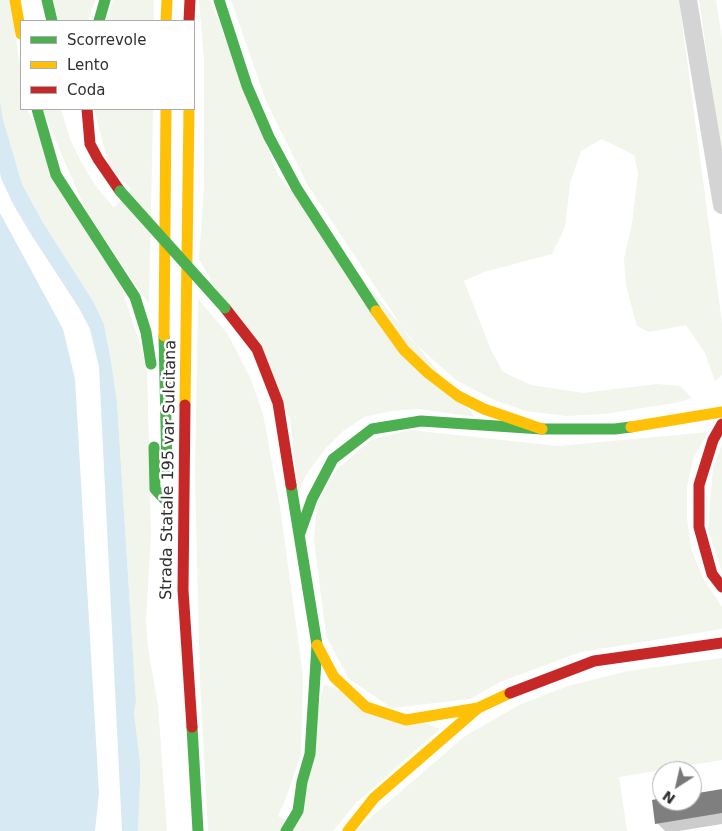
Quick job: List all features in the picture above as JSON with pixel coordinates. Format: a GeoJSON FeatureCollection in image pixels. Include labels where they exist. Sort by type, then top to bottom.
{"type":"FeatureCollection","features":[{"type":"Feature","properties":{"kind":"main road"},"geometry":{"type":"LineString","coordinates":[[16,0],[20,27]]}},
{"type":"Feature","properties":{"kind":"main road"},"geometry":{"type":"LineString","coordinates":[[47,0],[52,20]]}},
{"type":"Feature","properties":{"kind":"main road"},"geometry":{"type":"LineString","coordinates":[[99,20],[105,0]]}},
{"type":"Feature","properties":{"kind":"main road"},"geometry":{"type":"LineString","coordinates":[[166,20],[167,0]]}},
{"type":"Feature","properties":{"kind":"main road"},"geometry":{"type":"LineString","coordinates":[[189,20],[190,0]]}},
{"type":"Feature","properties":{"kind":"main road"},"geometry":{"type":"LineString","coordinates":[[219,0],[247,86],[269,137],[297,189],[373,307],[404,350],[428,373],[458,396],[484,409],[542,429]]}},
{"type":"Feature","properties":{"kind":"main road"},"geometry":{"type":"LineString","coordinates":[[37,110],[56,176],[135,297],[146,332],[151,371]]}},
{"type":"Feature","properties":{"kind":"main road"},"geometry":{"type":"LineString","coordinates":[[76,110],[98,159],[120,191],[225,308],[257,349],[278,404],[300,534],[316,646],[310,754],[302,782],[298,811],[286,831]]}},
{"type":"Feature","properties":{"kind":"main road"},"geometry":{"type":"LineString","coordinates":[[87,110],[90,144]]}},
{"type":"Feature","properties":{"kind":"main road","name":"Strada Statale 195 var Sulcitana"},"geometry":{"type":"LineString","coordinates":[[153,432],[156,489],[168,508],[164,355],[166,110]]}},
{"type":"Feature","properties":{"kind":"main road","name":"Strada Statale 195 var Sulcitana"},"geometry":{"type":"LineString","coordinates":[[189,110],[183,590],[198,831]]}},
{"type":"Feature","properties":{"kind":"main road"},"geometry":{"type":"LineString","coordinates":[[300,534],[312,499],[333,458],[372,429],[422,421],[542,429],[615,429],[722,412]]}},
{"type":"Feature","properties":{"kind":"main road"},"geometry":{"type":"LineString","coordinates":[[722,424],[713,440],[699,485],[699,527],[712,574],[722,587]]}},
{"type":"Feature","properties":{"kind":"main road"},"geometry":{"type":"LineString","coordinates":[[348,831],[374,798],[478,708],[514,691],[594,661],[722,643]]}},
{"type":"Feature","properties":{"kind":"main road"},"geometry":{"type":"LineString","coordinates":[[316,646],[334,677],[366,708],[406,720],[478,708]]}},
{"type":"Feature","properties":{"kind":"street"},"geometry":{"type":"LineString","coordinates":[[688,0],[722,205]]}},
{"type":"Feature","properties":{"kind":"shaded area"},"geometry":{"type":"Polygon","coordinates":[[[0,0],[10,0],[20,65],[20,110],[28,110],[121,286],[147,366],[151,535],[146,621],[148,648],[158,706],[167,831],[138,831],[140,762],[134,712],[136,701],[117,402],[104,324],[93,301],[42,221],[22,184],[3,119],[0,101],[0,0]]]}},
{"type":"Feature","properties":{"kind":"shaded area"},"geometry":{"type":"Polygon","coordinates":[[[53,0],[95,0],[88,20],[58,20],[53,0]]]}},
{"type":"Feature","properties":{"kind":"shaded area"},"geometry":{"type":"Polygon","coordinates":[[[113,0],[154,0],[154,20],[106,20],[113,0]]]}},
{"type":"Feature","properties":{"kind":"shaded area"},"geometry":{"type":"Polygon","coordinates":[[[199,0],[210,0],[278,175],[475,417],[419,409],[391,411],[364,417],[342,432],[325,449],[306,475],[298,493],[290,419],[199,259],[204,187],[204,60],[199,0]]]}},
{"type":"Feature","properties":{"kind":"shaded area"},"geometry":{"type":"Polygon","coordinates":[[[231,0],[679,0],[722,323],[722,375],[715,381],[705,353],[686,325],[649,332],[637,326],[626,286],[624,259],[632,224],[638,173],[634,155],[602,139],[581,151],[570,183],[565,227],[552,254],[484,272],[464,281],[491,350],[503,372],[531,385],[583,393],[657,384],[680,386],[692,398],[675,403],[604,414],[566,416],[526,411],[492,399],[456,380],[410,339],[307,184],[266,101],[231,0]]]}},
{"type":"Feature","properties":{"kind":"shaded area"},"geometry":{"type":"Polygon","coordinates":[[[699,0],[716,0],[722,39],[722,157],[699,0]]]}},
{"type":"Feature","properties":{"kind":"shaded area"},"geometry":{"type":"Polygon","coordinates":[[[0,101],[3,119],[22,184],[42,221],[93,301],[104,324],[111,361],[117,402],[136,701],[134,712],[140,762],[138,831],[122,831],[99,367],[90,329],[79,308],[13,204],[1,178],[0,101]]]}},
{"type":"Feature","properties":{"kind":"shaded area"},"geometry":{"type":"Polygon","coordinates":[[[42,110],[61,110],[70,139],[80,160],[95,185],[114,208],[131,189],[109,166],[94,110],[153,110],[149,304],[86,211],[42,110]]]}},
{"type":"Feature","properties":{"kind":"shaded area"},"geometry":{"type":"Polygon","coordinates":[[[0,213],[63,329],[75,379],[99,793],[95,831],[0,831],[0,213]]]}},
{"type":"Feature","properties":{"kind":"shaded area"},"geometry":{"type":"Polygon","coordinates":[[[198,299],[227,333],[250,377],[263,414],[280,507],[303,676],[301,754],[278,816],[293,825],[324,684],[440,729],[357,802],[333,831],[208,831],[200,680],[195,476],[198,299]]]}},
{"type":"Feature","properties":{"kind":"shaded area"},"geometry":{"type":"Polygon","coordinates":[[[410,430],[558,446],[708,432],[693,459],[687,487],[687,518],[691,549],[703,578],[722,607],[722,629],[581,652],[500,682],[470,699],[392,708],[349,679],[326,636],[314,540],[317,503],[336,470],[372,439],[410,430]]]}},
{"type":"Feature","properties":{"kind":"shaded area"},"geometry":{"type":"Polygon","coordinates":[[[722,444],[722,572],[708,530],[713,468],[722,444]]]}},
{"type":"Feature","properties":{"kind":"shaded area"},"geometry":{"type":"Polygon","coordinates":[[[722,658],[722,760],[702,763],[702,761],[652,761],[652,772],[619,777],[627,831],[355,831],[465,736],[521,704],[568,686],[628,671],[722,658]]]}},
{"type":"Feature","properties":{"kind":"building"},"geometry":{"type":"Polygon","coordinates":[[[722,789],[722,813],[655,824],[653,811],[702,811],[702,792],[722,789]]]}},
{"type":"Feature","properties":{"kind":"traffic: fast"},"geometry":{"type":"LineString","coordinates":[[47,0],[52,20]]}},
{"type":"Feature","properties":{"kind":"traffic: fast"},"geometry":{"type":"LineString","coordinates":[[99,20],[105,0]]}},
{"type":"Feature","properties":{"kind":"traffic: fast"},"geometry":{"type":"LineString","coordinates":[[219,0],[247,86],[269,137],[297,189],[376,311]]}},
{"type":"Feature","properties":{"kind":"traffic: fast"},"geometry":{"type":"LineString","coordinates":[[37,110],[56,175],[135,297],[146,332],[151,364]]}},
{"type":"Feature","properties":{"kind":"traffic: fast"},"geometry":{"type":"LineString","coordinates":[[120,191],[225,308]]}},
{"type":"Feature","properties":{"kind":"traffic: fast"},"geometry":{"type":"LineString","coordinates":[[164,336],[167,470]]}},
{"type":"Feature","properties":{"kind":"traffic: fast"},"geometry":{"type":"LineString","coordinates":[[300,533],[312,499],[333,459],[372,429],[421,421],[542,429],[615,429],[631,427]]}},
{"type":"Feature","properties":{"kind":"traffic: fast"},"geometry":{"type":"LineString","coordinates":[[154,447],[155,489],[168,503]]}},
{"type":"Feature","properties":{"kind":"traffic: fast"},"geometry":{"type":"LineString","coordinates":[[286,831],[298,811],[302,782],[310,754],[317,645],[291,485]]}},
{"type":"Feature","properties":{"kind":"traffic: fast"},"geometry":{"type":"LineString","coordinates":[[192,727],[198,831]]}},
{"type":"Feature","properties":{"kind":"traffic: slow"},"geometry":{"type":"LineString","coordinates":[[15,0],[20,28]]}},
{"type":"Feature","properties":{"kind":"traffic: slow"},"geometry":{"type":"LineString","coordinates":[[166,20],[167,0]]}},
{"type":"Feature","properties":{"kind":"traffic: slow"},"geometry":{"type":"LineString","coordinates":[[164,336],[166,110]]}},
{"type":"Feature","properties":{"kind":"traffic: slow"},"geometry":{"type":"LineString","coordinates":[[185,405],[189,110]]}},
{"type":"Feature","properties":{"kind":"traffic: slow"},"geometry":{"type":"LineString","coordinates":[[376,311],[404,350],[428,373],[458,396],[484,409],[542,429]]}},
{"type":"Feature","properties":{"kind":"traffic: slow"},"geometry":{"type":"LineString","coordinates":[[631,427],[722,412]]}},
{"type":"Feature","properties":{"kind":"traffic: slow"},"geometry":{"type":"LineString","coordinates":[[317,645],[334,677],[366,707],[406,720],[478,708]]}},
{"type":"Feature","properties":{"kind":"traffic: slow"},"geometry":{"type":"LineString","coordinates":[[348,831],[374,798],[478,708],[510,693]]}},
{"type":"Feature","properties":{"kind":"traffic: jam"},"geometry":{"type":"LineString","coordinates":[[189,20],[190,0]]}},
{"type":"Feature","properties":{"kind":"traffic: jam"},"geometry":{"type":"LineString","coordinates":[[87,110],[90,144],[120,191]]}},
{"type":"Feature","properties":{"kind":"traffic: jam"},"geometry":{"type":"LineString","coordinates":[[225,308],[257,349],[278,403],[291,485]]}},
{"type":"Feature","properties":{"kind":"traffic: jam"},"geometry":{"type":"LineString","coordinates":[[185,405],[183,590],[192,727]]}},
{"type":"Feature","properties":{"kind":"traffic: jam"},"geometry":{"type":"LineString","coordinates":[[722,424],[713,440],[699,485],[699,527],[712,574],[722,587]]}},
{"type":"Feature","properties":{"kind":"traffic: jam"},"geometry":{"type":"LineString","coordinates":[[510,693],[594,661],[722,643]]}}]}
